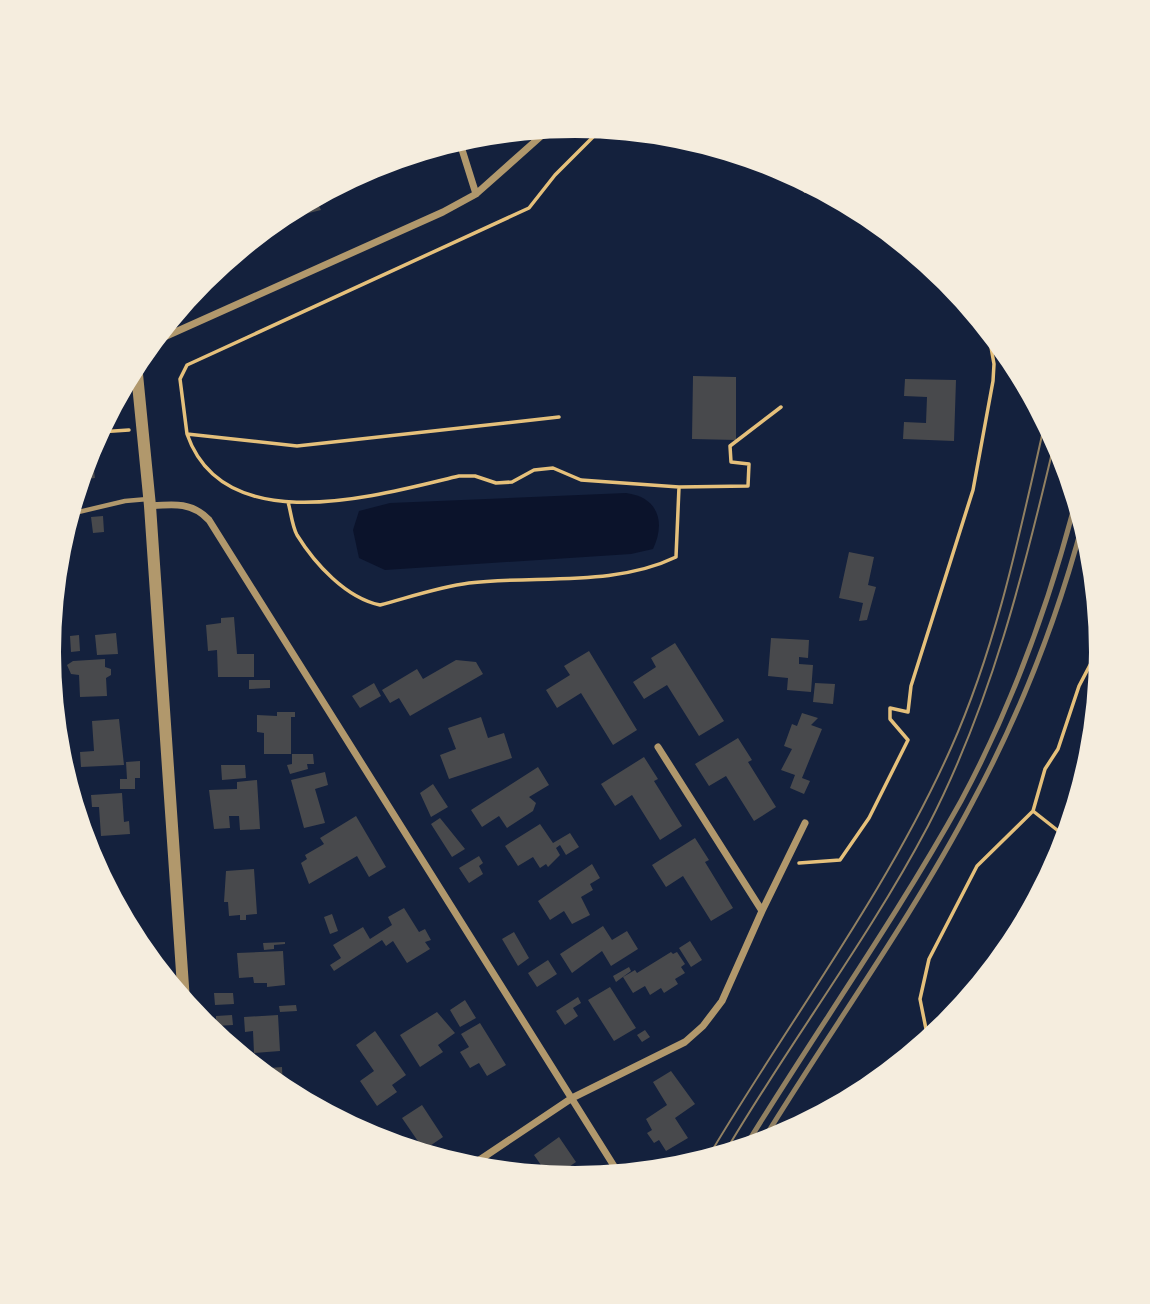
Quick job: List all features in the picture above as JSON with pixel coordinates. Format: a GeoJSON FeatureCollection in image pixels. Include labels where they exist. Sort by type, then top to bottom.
{"type":"FeatureCollection","features":[{"type":"Feature","properties":{"kind":"street"},"geometry":{"type":"LineString","coordinates":[[172,333],[405,229],[476,194],[537,139]]}},
{"type":"Feature","properties":{"kind":"street"},"geometry":{"type":"LineString","coordinates":[[462,151],[476,194]]}},
{"type":"Feature","properties":{"kind":"street"},"geometry":{"type":"LineString","coordinates":[[138,383],[150,502],[183,984]]}},
{"type":"Feature","properties":{"kind":"street"},"geometry":{"type":"LineString","coordinates":[[150,502],[198,509],[209,520],[613,1164]]}},
{"type":"Feature","properties":{"kind":"street"},"geometry":{"type":"LineString","coordinates":[[658,747],[762,911]]}},
{"type":"Feature","properties":{"kind":"street"},"geometry":{"type":"LineString","coordinates":[[483,1157],[572,1098],[685,1042],[703,1026],[722,1001],[783,865],[805,823]]}},
{"type":"Feature","properties":{"kind":"lane"},"geometry":{"type":"LineString","coordinates":[[81,511],[125,501],[150,502]]}},
{"type":"Feature","properties":{"kind":"path"},"geometry":{"type":"LineString","coordinates":[[592,138],[555,175],[529,208],[187,365],[180,379],[187,434],[194,454],[223,483],[249,497],[288,502],[343,501],[459,476],[475,476],[496,483],[512,482],[534,470],[552,468],[581,480],[679,487],[748,486],[749,464],[731,462],[730,446],[781,407]]}},
{"type":"Feature","properties":{"kind":"path"},"geometry":{"type":"LineString","coordinates":[[783,865],[840,860],[869,818],[908,740],[890,719],[890,708],[908,712],[911,686],[973,489],[993,381],[992,352]]}},
{"type":"Feature","properties":{"kind":"path"},"geometry":{"type":"LineString","coordinates":[[187,434],[297,446],[559,418]]}},
{"type":"Feature","properties":{"kind":"path"},"geometry":{"type":"LineString","coordinates":[[111,431],[142,429]]}},
{"type":"Feature","properties":{"kind":"path"},"geometry":{"type":"LineString","coordinates":[[288,502],[296,533],[334,580],[366,602],[380,605],[470,583],[577,578],[654,567],[676,557],[679,487]]}},
{"type":"Feature","properties":{"kind":"path"},"geometry":{"type":"LineString","coordinates":[[926,1027],[920,999],[929,959],[977,866],[1033,811],[1045,769],[1058,749],[1079,686],[1089,668]]}},
{"type":"Feature","properties":{"kind":"path"},"geometry":{"type":"LineString","coordinates":[[1033,811],[1057,830]]}},
{"type":"Feature","properties":{"kind":"water"},"geometry":{"type":"Polygon","coordinates":[[[626,493],[646,500],[656,512],[659,529],[653,549],[631,554],[385,570],[359,558],[353,530],[359,511],[390,503],[626,493]]]}},
{"type":"Feature","properties":{"kind":"building"},"geometry":{"type":"Polygon","coordinates":[[[693,376],[736,377],[736,440],[692,439],[693,376]]]}},
{"type":"Feature","properties":{"kind":"building"},"geometry":{"type":"Polygon","coordinates":[[[905,379],[956,380],[954,441],[903,439],[904,422],[926,423],[927,397],[904,396],[905,379]]]}},
{"type":"Feature","properties":{"kind":"building"},"geometry":{"type":"Polygon","coordinates":[[[103,516],[104,532],[93,533],[91,517],[103,516]]]}},
{"type":"Feature","properties":{"kind":"building"},"geometry":{"type":"Polygon","coordinates":[[[849,552],[874,557],[868,585],[876,587],[867,620],[859,621],[863,603],[839,598],[849,552]]]}},
{"type":"Feature","properties":{"kind":"building"},"geometry":{"type":"Polygon","coordinates":[[[234,617],[237,654],[254,654],[254,677],[218,677],[217,650],[208,651],[206,625],[221,623],[221,618],[234,617]]]}},
{"type":"Feature","properties":{"kind":"building"},"geometry":{"type":"Polygon","coordinates":[[[116,633],[118,654],[97,655],[95,635],[116,633]]]}},
{"type":"Feature","properties":{"kind":"building"},"geometry":{"type":"Polygon","coordinates":[[[79,635],[80,651],[71,652],[70,636],[79,635]]]}},
{"type":"Feature","properties":{"kind":"building"},"geometry":{"type":"Polygon","coordinates":[[[771,638],[809,640],[808,658],[799,657],[799,664],[813,665],[811,692],[787,690],[788,678],[768,676],[771,638]]]}},
{"type":"Feature","properties":{"kind":"building"},"geometry":{"type":"Polygon","coordinates":[[[675,643],[724,721],[699,736],[667,685],[644,699],[633,682],[656,667],[651,658],[675,643]]]}},
{"type":"Feature","properties":{"kind":"building"},"geometry":{"type":"Polygon","coordinates":[[[589,651],[637,730],[613,745],[581,693],[557,708],[546,690],[570,675],[564,666],[589,651]]]}},
{"type":"Feature","properties":{"kind":"building"},"geometry":{"type":"Polygon","coordinates":[[[105,659],[105,667],[111,669],[111,675],[106,678],[107,696],[80,697],[79,675],[71,674],[67,665],[73,661],[105,659]]]}},
{"type":"Feature","properties":{"kind":"building"},"geometry":{"type":"Polygon","coordinates":[[[456,660],[476,662],[483,674],[410,716],[399,698],[390,703],[382,690],[417,669],[423,679],[456,660]]]}},
{"type":"Feature","properties":{"kind":"building"},"geometry":{"type":"Polygon","coordinates":[[[249,680],[270,680],[270,688],[249,689],[249,680]]]}},
{"type":"Feature","properties":{"kind":"building"},"geometry":{"type":"Polygon","coordinates":[[[374,683],[381,696],[360,708],[352,696],[374,683]]]}},
{"type":"Feature","properties":{"kind":"building"},"geometry":{"type":"Polygon","coordinates":[[[815,683],[835,684],[833,704],[813,702],[815,683]]]}},
{"type":"Feature","properties":{"kind":"building"},"geometry":{"type":"Polygon","coordinates":[[[277,712],[295,712],[295,717],[291,717],[291,754],[264,754],[264,733],[257,732],[257,715],[277,716],[277,712]]]}},
{"type":"Feature","properties":{"kind":"building"},"geometry":{"type":"Polygon","coordinates":[[[802,713],[818,718],[811,725],[822,729],[802,778],[810,781],[804,794],[790,788],[795,775],[781,770],[792,749],[784,746],[792,724],[797,726],[802,713]]]}},
{"type":"Feature","properties":{"kind":"building"},"geometry":{"type":"Polygon","coordinates":[[[481,717],[488,738],[504,733],[512,758],[449,779],[440,755],[456,749],[448,728],[481,717]]]}},
{"type":"Feature","properties":{"kind":"building"},"geometry":{"type":"Polygon","coordinates":[[[119,719],[124,765],[81,767],[80,752],[94,751],[92,721],[119,719]]]}},
{"type":"Feature","properties":{"kind":"building"},"geometry":{"type":"Polygon","coordinates":[[[738,738],[752,760],[748,762],[776,807],[754,821],[726,776],[709,786],[695,764],[738,738]]]}},
{"type":"Feature","properties":{"kind":"building"},"geometry":{"type":"Polygon","coordinates":[[[292,754],[313,754],[314,764],[307,764],[308,769],[290,774],[287,765],[292,764],[292,754]]]}},
{"type":"Feature","properties":{"kind":"building"},"geometry":{"type":"Polygon","coordinates":[[[644,757],[658,779],[654,781],[682,826],[660,840],[632,795],[615,806],[601,784],[644,757]]]}},
{"type":"Feature","properties":{"kind":"building"},"geometry":{"type":"Polygon","coordinates":[[[140,761],[140,778],[135,778],[135,789],[120,789],[120,779],[127,779],[126,762],[140,761]]]}},
{"type":"Feature","properties":{"kind":"building"},"geometry":{"type":"Polygon","coordinates":[[[221,765],[245,765],[246,778],[222,780],[221,765]]]}},
{"type":"Feature","properties":{"kind":"building"},"geometry":{"type":"Polygon","coordinates":[[[538,767],[549,785],[529,797],[536,803],[533,811],[507,828],[499,816],[482,827],[471,810],[538,767]]]}},
{"type":"Feature","properties":{"kind":"building"},"geometry":{"type":"Polygon","coordinates":[[[325,772],[328,785],[315,789],[325,823],[304,828],[291,780],[325,772]]]}},
{"type":"Feature","properties":{"kind":"building"},"geometry":{"type":"Polygon","coordinates":[[[257,780],[260,829],[240,830],[239,816],[229,816],[230,828],[214,829],[209,790],[237,789],[237,782],[257,780]]]}},
{"type":"Feature","properties":{"kind":"building"},"geometry":{"type":"Polygon","coordinates":[[[433,784],[448,807],[431,817],[420,793],[433,784]]]}},
{"type":"Feature","properties":{"kind":"building"},"geometry":{"type":"Polygon","coordinates":[[[122,793],[124,822],[129,821],[130,834],[101,836],[99,807],[92,807],[91,795],[122,793]]]}},
{"type":"Feature","properties":{"kind":"building"},"geometry":{"type":"Polygon","coordinates":[[[356,816],[386,867],[369,877],[357,856],[309,884],[301,863],[307,859],[305,855],[324,844],[320,838],[356,816]]]}},
{"type":"Feature","properties":{"kind":"building"},"geometry":{"type":"Polygon","coordinates":[[[440,818],[465,849],[452,857],[431,824],[440,818]]]}},
{"type":"Feature","properties":{"kind":"building"},"geometry":{"type":"Polygon","coordinates":[[[540,824],[553,843],[570,833],[579,847],[566,855],[560,845],[556,848],[560,855],[548,867],[546,864],[540,868],[533,857],[518,866],[505,846],[540,824]]]}},
{"type":"Feature","properties":{"kind":"building"},"geometry":{"type":"Polygon","coordinates":[[[695,838],[709,860],[705,862],[733,908],[711,921],[683,876],[666,887],[652,865],[695,838]]]}},
{"type":"Feature","properties":{"kind":"building"},"geometry":{"type":"Polygon","coordinates":[[[479,856],[483,863],[479,866],[483,874],[469,883],[459,868],[479,856]]]}},
{"type":"Feature","properties":{"kind":"building"},"geometry":{"type":"Polygon","coordinates":[[[592,864],[600,878],[590,884],[593,890],[581,897],[590,915],[572,924],[564,911],[550,920],[538,901],[592,864]]]}},
{"type":"Feature","properties":{"kind":"building"},"geometry":{"type":"Polygon","coordinates":[[[254,869],[257,914],[246,915],[246,920],[240,920],[240,915],[229,916],[228,902],[224,902],[226,871],[254,869]]]}},
{"type":"Feature","properties":{"kind":"building"},"geometry":{"type":"Polygon","coordinates":[[[404,908],[419,932],[425,929],[431,940],[425,942],[430,949],[407,963],[393,941],[386,946],[382,940],[334,971],[330,965],[341,958],[333,945],[363,927],[370,939],[392,925],[388,917],[404,908]]]}},
{"type":"Feature","properties":{"kind":"building"},"geometry":{"type":"Polygon","coordinates":[[[332,914],[338,931],[330,934],[324,917],[332,914]]]}},
{"type":"Feature","properties":{"kind":"building"},"geometry":{"type":"Polygon","coordinates":[[[603,926],[612,940],[627,931],[638,949],[611,966],[602,951],[572,973],[560,954],[603,926]]]}},
{"type":"Feature","properties":{"kind":"building"},"geometry":{"type":"Polygon","coordinates":[[[514,932],[529,958],[518,966],[502,939],[514,932]]]}},
{"type":"Feature","properties":{"kind":"building"},"geometry":{"type":"Polygon","coordinates":[[[690,941],[702,960],[691,967],[679,948],[690,941]]]}},
{"type":"Feature","properties":{"kind":"building"},"geometry":{"type":"Polygon","coordinates":[[[285,942],[274,945],[274,949],[264,950],[263,943],[285,942]]]}},
{"type":"Feature","properties":{"kind":"building"},"geometry":{"type":"Polygon","coordinates":[[[283,951],[285,985],[267,987],[267,983],[254,983],[253,977],[239,978],[237,953],[283,951]]]}},
{"type":"Feature","properties":{"kind":"building"},"geometry":{"type":"Polygon","coordinates":[[[671,952],[677,952],[685,964],[681,967],[685,973],[675,979],[678,984],[664,993],[661,988],[650,995],[645,986],[633,993],[623,977],[635,970],[637,973],[671,952]]]}},
{"type":"Feature","properties":{"kind":"building"},"geometry":{"type":"Polygon","coordinates":[[[548,960],[557,974],[537,987],[528,973],[548,960]]]}},
{"type":"Feature","properties":{"kind":"building"},"geometry":{"type":"Polygon","coordinates":[[[629,967],[631,971],[616,982],[613,976],[629,967]]]}},
{"type":"Feature","properties":{"kind":"building"},"geometry":{"type":"Polygon","coordinates":[[[610,987],[636,1028],[614,1041],[588,1000],[610,987]]]}},
{"type":"Feature","properties":{"kind":"building"},"geometry":{"type":"Polygon","coordinates":[[[214,993],[233,993],[234,1004],[215,1005],[214,993]]]}},
{"type":"Feature","properties":{"kind":"building"},"geometry":{"type":"Polygon","coordinates":[[[578,997],[581,1003],[573,1008],[578,1016],[565,1025],[556,1011],[578,997]]]}},
{"type":"Feature","properties":{"kind":"building"},"geometry":{"type":"Polygon","coordinates":[[[465,1000],[476,1018],[460,1027],[450,1010],[465,1000]]]}},
{"type":"Feature","properties":{"kind":"building"},"geometry":{"type":"Polygon","coordinates":[[[296,1005],[297,1011],[280,1012],[279,1006],[296,1005]]]}},
{"type":"Feature","properties":{"kind":"building"},"geometry":{"type":"Polygon","coordinates":[[[437,1012],[455,1033],[438,1045],[443,1052],[420,1067],[400,1035],[437,1012]]]}},
{"type":"Feature","properties":{"kind":"building"},"geometry":{"type":"Polygon","coordinates":[[[232,1015],[233,1025],[223,1026],[216,1016],[232,1015]]]}},
{"type":"Feature","properties":{"kind":"building"},"geometry":{"type":"Polygon","coordinates":[[[278,1015],[280,1051],[254,1053],[253,1031],[245,1032],[244,1017],[278,1015]]]}},
{"type":"Feature","properties":{"kind":"building"},"geometry":{"type":"Polygon","coordinates":[[[480,1023],[506,1065],[487,1076],[479,1063],[470,1068],[460,1052],[469,1047],[461,1034],[480,1023]]]}},
{"type":"Feature","properties":{"kind":"building"},"geometry":{"type":"Polygon","coordinates":[[[645,1030],[650,1037],[642,1042],[637,1035],[645,1030]]]}},
{"type":"Feature","properties":{"kind":"building"},"geometry":{"type":"Polygon","coordinates":[[[375,1031],[406,1075],[392,1085],[397,1092],[377,1106],[360,1081],[374,1071],[356,1045],[375,1031]]]}},
{"type":"Feature","properties":{"kind":"building"},"geometry":{"type":"Polygon","coordinates":[[[671,1071],[695,1104],[675,1118],[688,1138],[666,1151],[659,1140],[654,1143],[647,1133],[652,1130],[646,1119],[667,1105],[653,1082],[671,1071]]]}},
{"type":"Feature","properties":{"kind":"building"},"geometry":{"type":"Polygon","coordinates":[[[422,1105],[443,1137],[432,1145],[417,1140],[402,1118],[422,1105]]]}},
{"type":"Feature","properties":{"kind":"building"},"geometry":{"type":"Polygon","coordinates":[[[559,1137],[576,1162],[570,1166],[541,1165],[534,1155],[559,1137]]]}},
{"type":"Feature","properties":{"kind":"tram line"},"geometry":{"type":"LineString","coordinates":[[715,1146],[867,906],[897,855],[951,748],[982,669],[994,629],[1042,437]]}},
{"type":"Feature","properties":{"kind":"tram line"},"geometry":{"type":"LineString","coordinates":[[732,1140],[880,910],[928,826],[950,780],[970,733],[1004,637],[1051,457]]}},
{"type":"Feature","properties":{"kind":"railway"},"geometry":{"type":"LineString","coordinates":[[754,1133],[909,889],[961,801],[997,729],[1028,654],[1071,518]]}},
{"type":"Feature","properties":{"kind":"railway"},"geometry":{"type":"LineString","coordinates":[[771,1127],[923,890],[989,769],[1036,666],[1077,544]]}}]}
